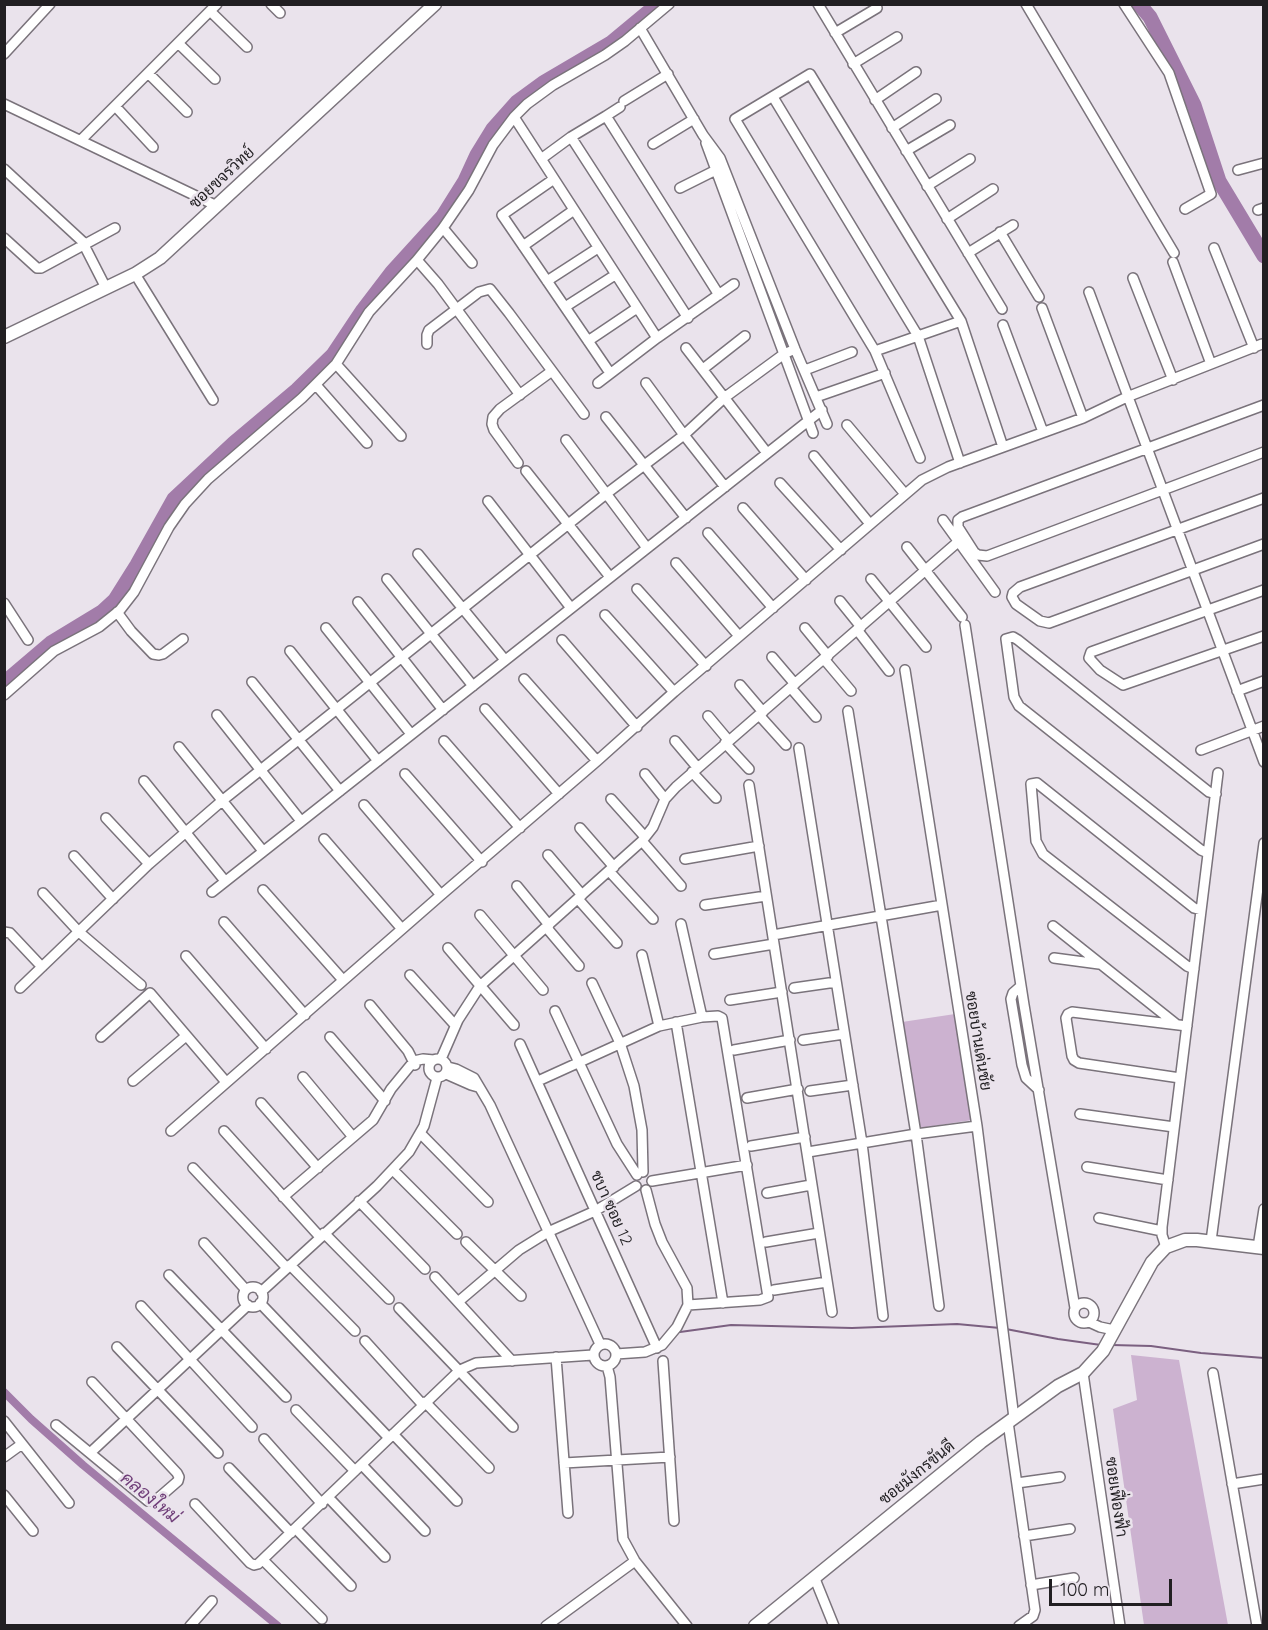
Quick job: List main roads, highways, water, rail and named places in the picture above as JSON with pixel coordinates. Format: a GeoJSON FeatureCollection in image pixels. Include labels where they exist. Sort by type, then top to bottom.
{"type":"FeatureCollection","features":[{"type":"Feature","properties":{"kind":"waterway"},"geometry":{"type":"LineString","coordinates":[[4,683],[51,643],[102,612],[115,600],[174,499],[333,355],[392,272],[443,216],[493,129],[517,102],[543,83],[611,43],[658,4]]}},
{"type":"Feature","properties":{"kind":"waterway"},"geometry":{"type":"LineString","coordinates":[[1139,4],[1150,17],[1194,105],[1219,181],[1264,256]]}},
{"type":"Feature","properties":{"kind":"waterway"},"geometry":{"type":"LineString","coordinates":[[680,1332],[731,1325],[852,1328],[957,1324],[1000,1328]]}},
{"type":"Feature","properties":{"kind":"waterway"},"geometry":{"type":"LineString","coordinates":[[1006,1329],[1101,1345]]}},
{"type":"Feature","properties":{"kind":"waterway"},"geometry":{"type":"LineString","coordinates":[[1112,1345],[1151,1346],[1264,1358]]}},
{"type":"Feature","properties":{"kind":"waterway","name":"คลองใหม่"},"geometry":{"type":"LineString","coordinates":[[4,1392],[83,1465],[278,1626]]}}]}
